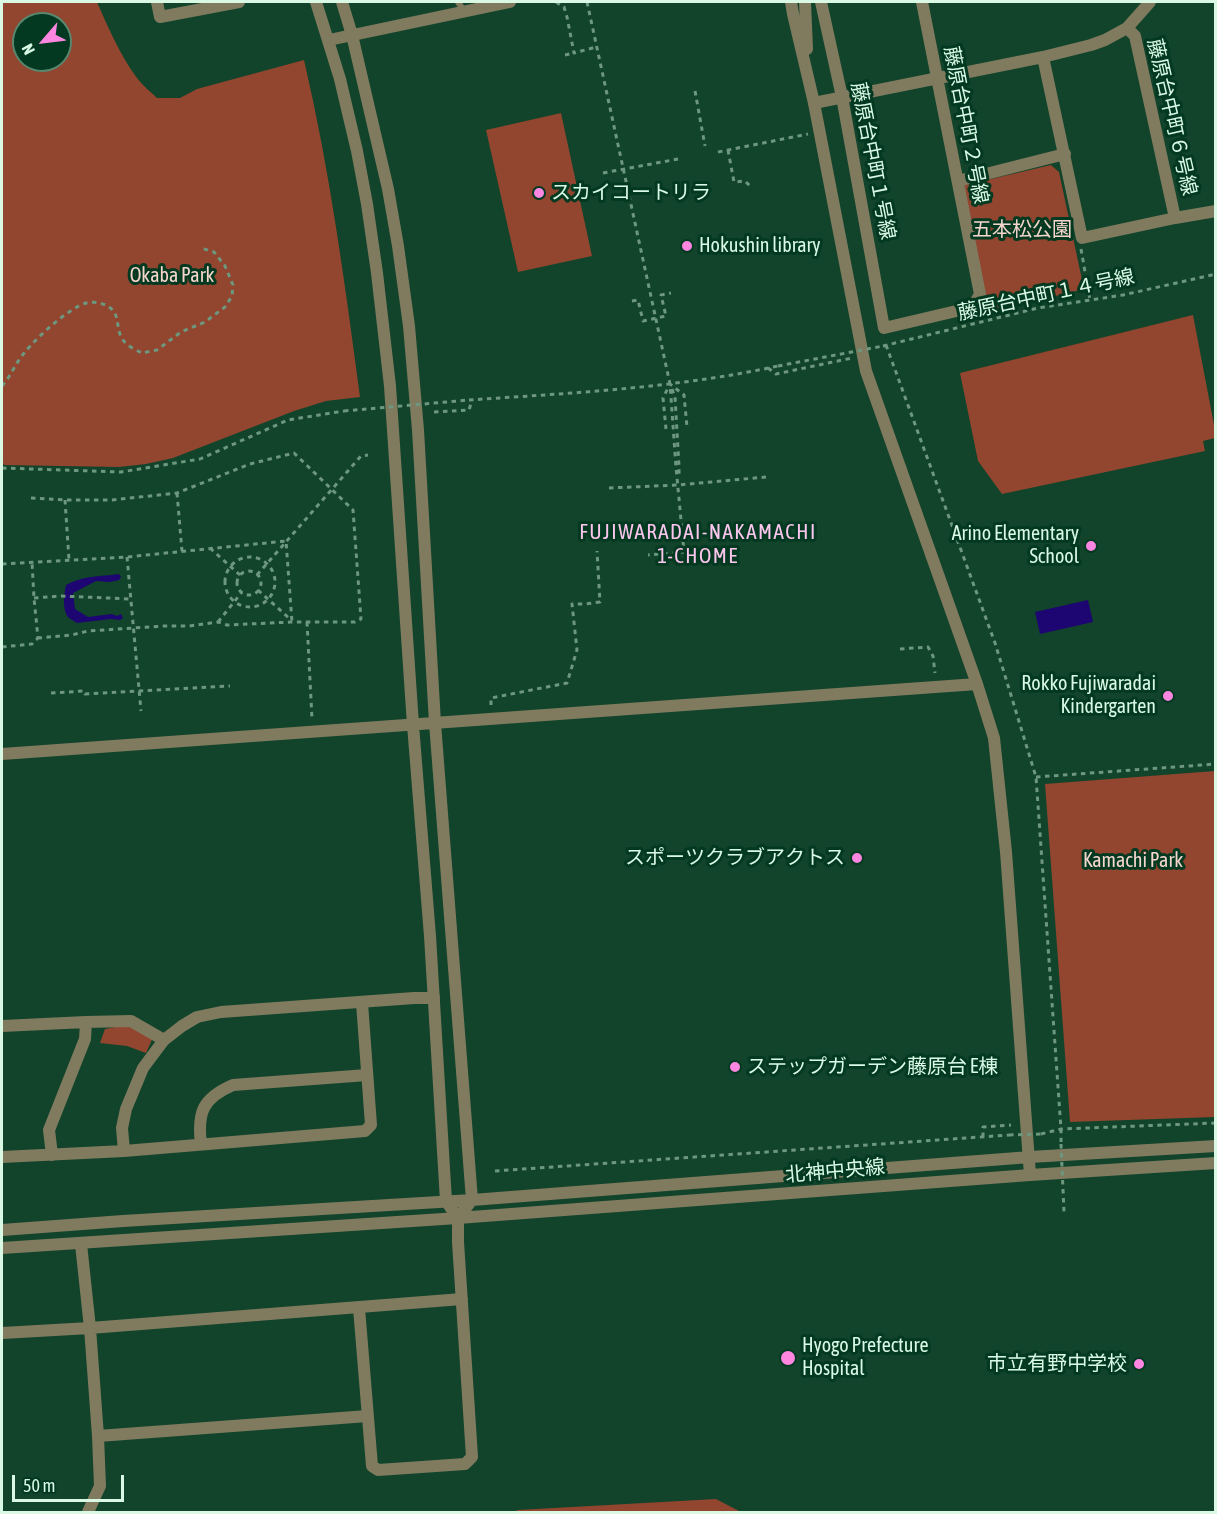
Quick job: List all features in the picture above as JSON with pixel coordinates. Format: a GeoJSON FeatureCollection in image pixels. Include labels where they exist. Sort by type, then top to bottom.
{"type":"FeatureCollection","features":[{"type":"Feature","properties":{"kind":"street"},"geometry":{"type":"LineString","coordinates":[[157,2],[160,17],[239,2]]}},
{"type":"Feature","properties":{"kind":"street"},"geometry":{"type":"LineString","coordinates":[[316,2],[340,79],[367,204],[393,420],[446,1201],[458,1218],[472,1457],[465,1464],[378,1470],[372,1466],[359,1308]]}},
{"type":"Feature","properties":{"kind":"street"},"geometry":{"type":"LineString","coordinates":[[342,2],[352,35],[388,189],[409,326],[418,430],[435,723],[472,1200],[458,1218]]}},
{"type":"Feature","properties":{"kind":"street"},"geometry":{"type":"LineString","coordinates":[[328,40],[461,6],[510,2]]}},
{"type":"Feature","properties":{"kind":"street"},"geometry":{"type":"LineString","coordinates":[[792,2],[866,371],[994,738],[1007,864],[1030,1175]]}},
{"type":"Feature","properties":{"kind":"street"},"geometry":{"type":"LineString","coordinates":[[805,2],[808,74]]}},
{"type":"Feature","properties":{"kind":"street","name":"藤原台中町１号線"},"geometry":{"type":"LineString","coordinates":[[821,2],[842,97],[884,328]]}},
{"type":"Feature","properties":{"kind":"street","name":"藤原台中町２号線"},"geometry":{"type":"LineString","coordinates":[[884,328],[966,309],[975,303],[980,294],[922,2]]}},
{"type":"Feature","properties":{"kind":"street"},"geometry":{"type":"LineString","coordinates":[[814,103],[1043,57],[1091,45],[1127,28],[1150,2]]}},
{"type":"Feature","properties":{"kind":"street","name":"藤原台中町６号線"},"geometry":{"type":"LineString","coordinates":[[1127,28],[1135,36],[1175,218]]}},
{"type":"Feature","properties":{"kind":"street"},"geometry":{"type":"LineString","coordinates":[[1043,57],[1082,238],[1215,211]]}},
{"type":"Feature","properties":{"kind":"street"},"geometry":{"type":"LineString","coordinates":[[958,181],[1065,154]]}},
{"type":"Feature","properties":{"kind":"street"},"geometry":{"type":"LineString","coordinates":[[2,754],[977,684]]}},
{"type":"Feature","properties":{"kind":"street"},"geometry":{"type":"LineString","coordinates":[[124,1150],[122,1128],[126,1109],[143,1068],[164,1040],[197,1017],[221,1012],[434,998]]}},
{"type":"Feature","properties":{"kind":"street"},"geometry":{"type":"LineString","coordinates":[[2,1157],[365,1131],[371,1125],[362,1003]]}},
{"type":"Feature","properties":{"kind":"street"},"geometry":{"type":"LineString","coordinates":[[2,1026],[130,1021],[164,1040]]}},
{"type":"Feature","properties":{"kind":"street"},"geometry":{"type":"LineString","coordinates":[[52,1155],[50,1130],[85,1039],[86,1022]]}},
{"type":"Feature","properties":{"kind":"street"},"geometry":{"type":"LineString","coordinates":[[201,1143],[199,1126],[208,1100],[219,1091],[233,1085],[367,1076]]}},
{"type":"Feature","properties":{"kind":"street"},"geometry":{"type":"LineString","coordinates":[[2,1230],[472,1200],[1029,1156],[1215,1146]]}},
{"type":"Feature","properties":{"kind":"street","name":"北神中央線"},"geometry":{"type":"LineString","coordinates":[[2,1248],[458,1218],[1215,1163]]}},
{"type":"Feature","properties":{"kind":"street"},"geometry":{"type":"LineString","coordinates":[[81,1244],[90,1328],[100,1486],[88,1512]]}},
{"type":"Feature","properties":{"kind":"street"},"geometry":{"type":"LineString","coordinates":[[2,1333],[462,1299]]}},
{"type":"Feature","properties":{"kind":"street"},"geometry":{"type":"LineString","coordinates":[[98,1436],[368,1416]]}},
{"type":"Feature","properties":{"kind":"path"},"geometry":{"type":"LineString","coordinates":[[556,2],[564,7],[573,53]]}},
{"type":"Feature","properties":{"kind":"path"},"geometry":{"type":"LineString","coordinates":[[587,2],[670,384],[684,552],[648,555]]}},
{"type":"Feature","properties":{"kind":"path"},"geometry":{"type":"LineString","coordinates":[[565,55],[597,47]]}},
{"type":"Feature","properties":{"kind":"path"},"geometry":{"type":"LineString","coordinates":[[695,91],[705,146]]}},
{"type":"Feature","properties":{"kind":"path"},"geometry":{"type":"LineString","coordinates":[[718,152],[810,134]]}},
{"type":"Feature","properties":{"kind":"path"},"geometry":{"type":"LineString","coordinates":[[728,150],[734,182],[746,181],[752,188]]}},
{"type":"Feature","properties":{"kind":"path"},"geometry":{"type":"LineString","coordinates":[[603,172],[678,159]]}},
{"type":"Feature","properties":{"kind":"path"},"geometry":{"type":"LineString","coordinates":[[1082,238],[1081,248],[1090,300]]}},
{"type":"Feature","properties":{"kind":"path"},"geometry":{"type":"LineString","coordinates":[[2,386],[24,352],[66,313],[87,302],[100,303],[111,308],[117,317],[123,341],[142,353],[157,350],[181,332],[205,322],[225,307],[232,296],[233,285],[225,266],[214,252],[201,248]]}},
{"type":"Feature","properties":{"kind":"path","name":"藤原台中町１４号線"},"geometry":{"type":"LineString","coordinates":[[768,368],[883,346],[1038,308],[1123,295],[1215,274]]}},
{"type":"Feature","properties":{"kind":"path"},"geometry":{"type":"LineString","coordinates":[[632,301],[638,300],[643,321],[656,319],[666,316],[661,296],[671,293]]}},
{"type":"Feature","properties":{"kind":"path"},"geometry":{"type":"LineString","coordinates":[[2,468],[121,472],[200,459],[288,420],[344,411],[670,384],[768,368],[776,374],[854,358]]}},
{"type":"Feature","properties":{"kind":"path"},"geometry":{"type":"LineString","coordinates":[[670,384],[684,395],[687,427]]}},
{"type":"Feature","properties":{"kind":"path"},"geometry":{"type":"LineString","coordinates":[[666,429],[663,398],[670,384]]}},
{"type":"Feature","properties":{"kind":"path"},"geometry":{"type":"LineString","coordinates":[[434,412],[469,410],[471,400]]}},
{"type":"Feature","properties":{"kind":"path"},"geometry":{"type":"LineString","coordinates":[[2,647],[32,644],[38,638],[88,631],[218,622],[227,625],[355,622],[361,619],[353,510],[294,453],[250,464],[177,493],[112,500],[31,498]]}},
{"type":"Feature","properties":{"kind":"path"},"geometry":{"type":"LineString","coordinates":[[257,574],[331,488],[361,456],[368,455]]}},
{"type":"Feature","properties":{"kind":"path"},"geometry":{"type":"LineString","coordinates":[[609,488],[678,485],[766,477]]}},
{"type":"Feature","properties":{"kind":"path"},"geometry":{"type":"LineString","coordinates":[[177,493],[182,551]]}},
{"type":"Feature","properties":{"kind":"path"},"geometry":{"type":"LineString","coordinates":[[66,500],[69,560]]}},
{"type":"Feature","properties":{"kind":"path"},"geometry":{"type":"LineString","coordinates":[[2,564],[127,556],[285,541]]}},
{"type":"Feature","properties":{"kind":"path"},"geometry":{"type":"LineString","coordinates":[[285,541],[292,622]]}},
{"type":"Feature","properties":{"kind":"path"},"geometry":{"type":"LineString","coordinates":[[210,548],[240,574]]}},
{"type":"Feature","properties":{"kind":"path"},"geometry":{"type":"LineString","coordinates":[[491,705],[491,698],[567,683],[577,650],[572,604],[600,602],[597,551]]}},
{"type":"Feature","properties":{"kind":"path"},"geometry":{"type":"LineString","coordinates":[[127,556],[141,711]]}},
{"type":"Feature","properties":{"kind":"path"},"geometry":{"type":"LineString","coordinates":[[252,557],[267,564],[274,577],[272,593],[268,599],[255,607],[240,606],[234,602],[225,589],[226,573],[230,566],[244,558],[252,557]]}},
{"type":"Feature","properties":{"kind":"path"},"geometry":{"type":"LineString","coordinates":[[32,562],[38,638]]}},
{"type":"Feature","properties":{"kind":"path"},"geometry":{"type":"LineString","coordinates":[[247,571],[257,574],[260,584],[258,590],[249,594],[242,592],[237,585],[240,574],[247,571]]}},
{"type":"Feature","properties":{"kind":"path"},"geometry":{"type":"LineString","coordinates":[[258,590],[292,622]]}},
{"type":"Feature","properties":{"kind":"path"},"geometry":{"type":"LineString","coordinates":[[218,622],[242,592]]}},
{"type":"Feature","properties":{"kind":"path"},"geometry":{"type":"LineString","coordinates":[[34,598],[78,596],[131,599]]}},
{"type":"Feature","properties":{"kind":"path"},"geometry":{"type":"LineString","coordinates":[[307,622],[312,732]]}},
{"type":"Feature","properties":{"kind":"path"},"geometry":{"type":"LineString","coordinates":[[900,649],[928,647],[933,656],[935,673]]}},
{"type":"Feature","properties":{"kind":"path"},"geometry":{"type":"LineString","coordinates":[[51,693],[84,691],[85,694],[230,686]]}},
{"type":"Feature","properties":{"kind":"path"},"geometry":{"type":"LineString","coordinates":[[1036,777],[1215,764]]}},
{"type":"Feature","properties":{"kind":"path"},"geometry":{"type":"LineString","coordinates":[[495,1171],[1041,1134],[1061,1129],[1215,1123]]}},
{"type":"Feature","properties":{"kind":"path"},"geometry":{"type":"LineString","coordinates":[[983,1137],[983,1127],[1011,1125]]}},
{"type":"Feature","properties":{"kind":"path"},"geometry":{"type":"LineString","coordinates":[[1061,1144],[1064,1212]]}},
{"type":"Feature","properties":{"kind":"green space","name":"Okaba Park"},"geometry":{"type":"Polygon","coordinates":[[[2,2],[97,2],[131,69],[141,83],[157,98],[180,98],[197,89],[304,60],[343,270],[360,397],[326,401],[294,411],[173,458],[146,464],[119,467],[4,465],[2,461],[2,2]]]}},
{"type":"Feature","properties":{"kind":"green space","name":"スカイコートリラ"},"geometry":{"type":"Polygon","coordinates":[[[561,113],[592,256],[518,272],[486,130],[561,113]]]}},
{"type":"Feature","properties":{"kind":"green space","name":"五本松公園"},"geometry":{"type":"Polygon","coordinates":[[[1051,165],[1059,172],[1084,289],[990,312],[961,186],[1051,165]]]}},
{"type":"Feature","properties":{"kind":"green space"},"geometry":{"type":"Polygon","coordinates":[[[1193,315],[1215,430],[1215,438],[1203,441],[1205,451],[1002,494],[978,461],[960,373],[1193,315]]]}},
{"type":"Feature","properties":{"kind":"green space","name":"Kamachi Park"},"geometry":{"type":"Polygon","coordinates":[[[1215,771],[1215,1117],[1070,1122],[1045,784],[1215,771]]]}},
{"type":"Feature","properties":{"kind":"green space"},"geometry":{"type":"Polygon","coordinates":[[[126,1025],[154,1035],[146,1053],[127,1046],[100,1043],[105,1029],[126,1025]]]}},
{"type":"Feature","properties":{"kind":"green space"},"geometry":{"type":"Polygon","coordinates":[[[716,1499],[741,1512],[513,1512],[518,1510],[716,1499]]]}},
{"type":"Feature","properties":{"kind":"shaded area"},"geometry":{"type":"Polygon","coordinates":[[[119,574],[121,577],[119,580],[96,581],[73,593],[75,609],[88,617],[121,614],[123,618],[77,623],[68,617],[64,606],[66,585],[86,578],[119,574]]]}},
{"type":"Feature","properties":{"kind":"shaded area"},"geometry":{"type":"Polygon","coordinates":[[[1088,600],[1093,622],[1040,634],[1035,612],[1088,600]]]}},
{"type":"Feature","properties":{"kind":"place","name":"スカイコートリラ"},"geometry":{"type":"Point","coordinates":[539,193]}},
{"type":"Feature","properties":{"kind":"place","name":"Hokushin library"},"geometry":{"type":"Point","coordinates":[687,246]}},
{"type":"Feature","properties":{"kind":"place","name":"Arino Elementary School"},"geometry":{"type":"Point","coordinates":[1091,546]}},
{"type":"Feature","properties":{"kind":"place","name":"Rokko Fujiwaradai Kindergarten"},"geometry":{"type":"Point","coordinates":[1168,696]}},
{"type":"Feature","properties":{"kind":"place","name":"スポーツクラブアクトス"},"geometry":{"type":"Point","coordinates":[857,858]}},
{"type":"Feature","properties":{"kind":"place","name":"ステップガーデン藤原台 E棟"},"geometry":{"type":"Point","coordinates":[735,1067]}},
{"type":"Feature","properties":{"kind":"place","name":"Hyogo Prefecture Hospital"},"geometry":{"type":"Point","coordinates":[788,1358]}},
{"type":"Feature","properties":{"kind":"place","name":"市立有野中学校"},"geometry":{"type":"Point","coordinates":[1139,1364]}},
{"type":"Feature","properties":{"kind":"district","name":"FUJIWARADAI-NAKAMACHI 1-CHOME"},"geometry":{"type":"Point","coordinates":[698,544]}}]}
